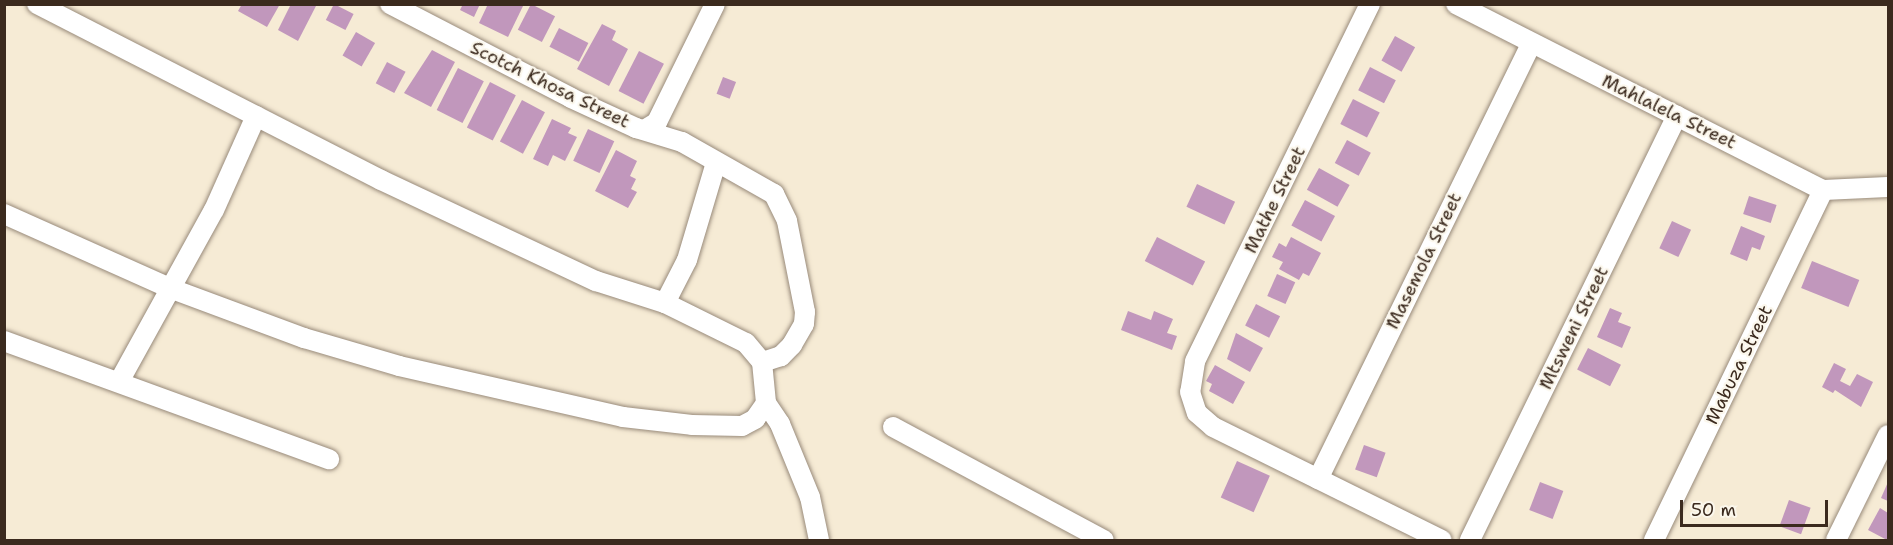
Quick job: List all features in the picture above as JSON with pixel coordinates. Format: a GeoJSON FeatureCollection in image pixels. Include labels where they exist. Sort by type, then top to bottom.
{"type":"FeatureCollection","features":[{"type":"Feature","properties":{"kind":"street"},"geometry":{"type":"LineString","coordinates":[[37,4],[381,180],[596,281],[665,303],[746,343],[762,362],[766,403],[789,445],[816,536]]}},
{"type":"Feature","properties":{"kind":"street","name":"Scotch Khosa Street"},"geometry":{"type":"LineString","coordinates":[[390,4],[571,98],[646,129],[657,122],[715,4]]}},
{"type":"Feature","properties":{"kind":"street","name":"Mathe Street"},"geometry":{"type":"LineString","coordinates":[[1318,478],[1213,427],[1197,413],[1191,399],[1189,384],[1195,362],[1370,4]]}},
{"type":"Feature","properties":{"kind":"street","name":"Mahlalela Street"},"geometry":{"type":"LineString","coordinates":[[1456,4],[1823,190],[1888,187]]}},
{"type":"Feature","properties":{"kind":"street","name":"Masemola Street"},"geometry":{"type":"LineString","coordinates":[[1318,478],[1531,44]]}},
{"type":"Feature","properties":{"kind":"street"},"geometry":{"type":"LineString","coordinates":[[120,380],[214,210],[256,116]]}},
{"type":"Feature","properties":{"kind":"street","name":"Mtsweni Street"},"geometry":{"type":"LineString","coordinates":[[1470,540],[1677,116]]}},
{"type":"Feature","properties":{"kind":"street"},"geometry":{"type":"LineString","coordinates":[[646,129],[682,142],[716,163],[766,187],[774,194],[787,221],[805,312],[804,324],[781,356],[762,362]]}},
{"type":"Feature","properties":{"kind":"street"},"geometry":{"type":"LineString","coordinates":[[665,303],[687,260],[716,163]]}},
{"type":"Feature","properties":{"kind":"street","name":"Mabuza Street"},"geometry":{"type":"LineString","coordinates":[[1654,540],[1823,190]]}},
{"type":"Feature","properties":{"kind":"street"},"geometry":{"type":"LineString","coordinates":[[4,214],[172,289],[304,338],[399,366],[623,417],[729,427],[750,422],[766,403]]}},
{"type":"Feature","properties":{"kind":"street"},"geometry":{"type":"LineString","coordinates":[[4,341],[120,380],[328,459]]}},
{"type":"Feature","properties":{"kind":"street"},"geometry":{"type":"LineString","coordinates":[[893,427],[1104,540]]}},
{"type":"Feature","properties":{"kind":"street"},"geometry":{"type":"LineString","coordinates":[[1836,540],[1888,435]]}},
{"type":"Feature","properties":{"kind":"street"},"geometry":{"type":"LineString","coordinates":[[1318,478],[1442,540]]}},
{"type":"Feature","properties":{"kind":"building"},"geometry":{"type":"Polygon","coordinates":[[[242,4],[280,4],[267,27],[238,11],[242,4]]]}},
{"type":"Feature","properties":{"kind":"building"},"geometry":{"type":"Polygon","coordinates":[[[291,4],[317,4],[298,41],[278,30],[291,4]]]}},
{"type":"Feature","properties":{"kind":"building"},"geometry":{"type":"Polygon","coordinates":[[[334,4],[354,14],[345,30],[326,20],[334,4]]]}},
{"type":"Feature","properties":{"kind":"building"},"geometry":{"type":"Polygon","coordinates":[[[463,4],[480,4],[474,17],[460,10],[463,4]]]}},
{"type":"Feature","properties":{"kind":"building"},"geometry":{"type":"Polygon","coordinates":[[[488,4],[524,4],[508,37],[479,23],[488,4]]]}},
{"type":"Feature","properties":{"kind":"building"},"geometry":{"type":"Polygon","coordinates":[[[531,4],[555,16],[542,42],[518,30],[531,4]]]}},
{"type":"Feature","properties":{"kind":"building"},"geometry":{"type":"Polygon","coordinates":[[[602,24],[616,31],[612,40],[628,49],[609,86],[577,69],[602,24]]]}},
{"type":"Feature","properties":{"kind":"building"},"geometry":{"type":"Polygon","coordinates":[[[559,28],[588,43],[579,62],[549,47],[559,28]]]}},
{"type":"Feature","properties":{"kind":"building"},"geometry":{"type":"Polygon","coordinates":[[[356,32],[375,43],[362,66],[342,55],[356,32]]]}},
{"type":"Feature","properties":{"kind":"building"},"geometry":{"type":"Polygon","coordinates":[[[1395,36],[1415,47],[1402,72],[1381,60],[1395,36]]]}},
{"type":"Feature","properties":{"kind":"building"},"geometry":{"type":"Polygon","coordinates":[[[432,50],[455,62],[431,107],[404,93],[432,50]]]}},
{"type":"Feature","properties":{"kind":"building"},"geometry":{"type":"Polygon","coordinates":[[[639,51],[664,64],[644,104],[619,91],[639,51]]]}},
{"type":"Feature","properties":{"kind":"building"},"geometry":{"type":"Polygon","coordinates":[[[387,62],[406,72],[394,93],[376,83],[387,62]]]}},
{"type":"Feature","properties":{"kind":"building"},"geometry":{"type":"Polygon","coordinates":[[[1370,67],[1396,80],[1384,103],[1358,90],[1370,67]]]}},
{"type":"Feature","properties":{"kind":"building"},"geometry":{"type":"Polygon","coordinates":[[[458,68],[484,81],[463,123],[437,110],[458,68]]]}},
{"type":"Feature","properties":{"kind":"building"},"geometry":{"type":"Polygon","coordinates":[[[723,77],[736,82],[730,99],[717,94],[723,77]]]}},
{"type":"Feature","properties":{"kind":"building"},"geometry":{"type":"Polygon","coordinates":[[[490,82],[516,95],[493,141],[467,127],[490,82]]]}},
{"type":"Feature","properties":{"kind":"building"},"geometry":{"type":"Polygon","coordinates":[[[1353,99],[1380,113],[1367,138],[1340,124],[1353,99]]]}},
{"type":"Feature","properties":{"kind":"building"},"geometry":{"type":"Polygon","coordinates":[[[522,100],[545,112],[523,154],[500,141],[522,100]]]}},
{"type":"Feature","properties":{"kind":"building"},"geometry":{"type":"Polygon","coordinates":[[[552,119],[571,128],[568,133],[577,137],[565,161],[553,155],[548,166],[533,159],[552,119]]]}},
{"type":"Feature","properties":{"kind":"building"},"geometry":{"type":"Polygon","coordinates":[[[588,129],[614,141],[599,173],[573,161],[588,129]]]}},
{"type":"Feature","properties":{"kind":"building"},"geometry":{"type":"Polygon","coordinates":[[[1347,140],[1371,153],[1359,176],[1335,163],[1347,140]]]}},
{"type":"Feature","properties":{"kind":"building"},"geometry":{"type":"Polygon","coordinates":[[[616,150],[637,161],[630,176],[636,179],[631,189],[637,192],[628,208],[595,191],[616,150]]]}},
{"type":"Feature","properties":{"kind":"building"},"geometry":{"type":"Polygon","coordinates":[[[1319,168],[1350,185],[1337,207],[1307,190],[1319,168]]]}},
{"type":"Feature","properties":{"kind":"building"},"geometry":{"type":"Polygon","coordinates":[[[1197,184],[1235,202],[1224,224],[1186,207],[1197,184]]]}},
{"type":"Feature","properties":{"kind":"building"},"geometry":{"type":"Polygon","coordinates":[[[1749,196],[1777,205],[1771,223],[1743,214],[1749,196]]]}},
{"type":"Feature","properties":{"kind":"building"},"geometry":{"type":"Polygon","coordinates":[[[1305,200],[1335,216],[1321,242],[1291,226],[1305,200]]]}},
{"type":"Feature","properties":{"kind":"building"},"geometry":{"type":"Polygon","coordinates":[[[1672,221],[1691,230],[1678,257],[1659,248],[1672,221]]]}},
{"type":"Feature","properties":{"kind":"building"},"geometry":{"type":"Polygon","coordinates":[[[1741,226],[1765,236],[1760,250],[1752,247],[1747,261],[1730,254],[1741,226]]]}},
{"type":"Feature","properties":{"kind":"building"},"geometry":{"type":"Polygon","coordinates":[[[1157,237],[1205,262],[1193,286],[1145,261],[1157,237]]]}},
{"type":"Feature","properties":{"kind":"building"},"geometry":{"type":"Polygon","coordinates":[[[1291,237],[1321,253],[1309,276],[1303,273],[1299,280],[1279,269],[1283,262],[1272,257],[1279,243],[1286,247],[1291,237]]]}},
{"type":"Feature","properties":{"kind":"building"},"geometry":{"type":"Polygon","coordinates":[[[1812,261],[1859,280],[1848,307],[1801,288],[1812,261]]]}},
{"type":"Feature","properties":{"kind":"building"},"geometry":{"type":"Polygon","coordinates":[[[1277,274],[1295,282],[1286,304],[1267,296],[1277,274]]]}},
{"type":"Feature","properties":{"kind":"building"},"geometry":{"type":"Polygon","coordinates":[[[1256,304],[1280,316],[1269,338],[1245,325],[1256,304]]]}},
{"type":"Feature","properties":{"kind":"building"},"geometry":{"type":"Polygon","coordinates":[[[1610,308],[1622,313],[1618,322],[1631,327],[1622,348],[1597,337],[1610,308]]]}},
{"type":"Feature","properties":{"kind":"building"},"geometry":{"type":"Polygon","coordinates":[[[1128,311],[1151,320],[1154,311],[1173,319],[1167,333],[1177,336],[1172,350],[1121,330],[1128,311]]]}},
{"type":"Feature","properties":{"kind":"building"},"geometry":{"type":"Polygon","coordinates":[[[1236,333],[1263,348],[1250,372],[1227,359],[1236,333]]]}},
{"type":"Feature","properties":{"kind":"building"},"geometry":{"type":"Polygon","coordinates":[[[1588,348],[1621,365],[1610,386],[1577,369],[1588,348]]]}},
{"type":"Feature","properties":{"kind":"building"},"geometry":{"type":"Polygon","coordinates":[[[1834,363],[1846,369],[1840,381],[1850,386],[1857,374],[1873,382],[1861,407],[1835,390],[1833,393],[1822,387],[1834,363]]]}},
{"type":"Feature","properties":{"kind":"building"},"geometry":{"type":"Polygon","coordinates":[[[1215,365],[1245,382],[1233,404],[1209,391],[1212,384],[1206,381],[1215,365]]]}},
{"type":"Feature","properties":{"kind":"building"},"geometry":{"type":"Polygon","coordinates":[[[1364,445],[1386,453],[1377,477],[1355,469],[1364,445]]]}},
{"type":"Feature","properties":{"kind":"building"},"geometry":{"type":"Polygon","coordinates":[[[1237,461],[1270,476],[1254,512],[1221,498],[1237,461]]]}},
{"type":"Feature","properties":{"kind":"building"},"geometry":{"type":"Polygon","coordinates":[[[1540,482],[1563,491],[1553,519],[1529,510],[1540,482]]]}},
{"type":"Feature","properties":{"kind":"building"},"geometry":{"type":"Polygon","coordinates":[[[1888,482],[1888,501],[1881,498],[1888,482]]]}},
{"type":"Feature","properties":{"kind":"building"},"geometry":{"type":"Polygon","coordinates":[[[1789,500],[1811,508],[1801,534],[1779,526],[1789,500]]]}},
{"type":"Feature","properties":{"kind":"building"},"geometry":{"type":"Polygon","coordinates":[[[1880,508],[1888,513],[1887,540],[1868,530],[1880,508]]]}}]}
